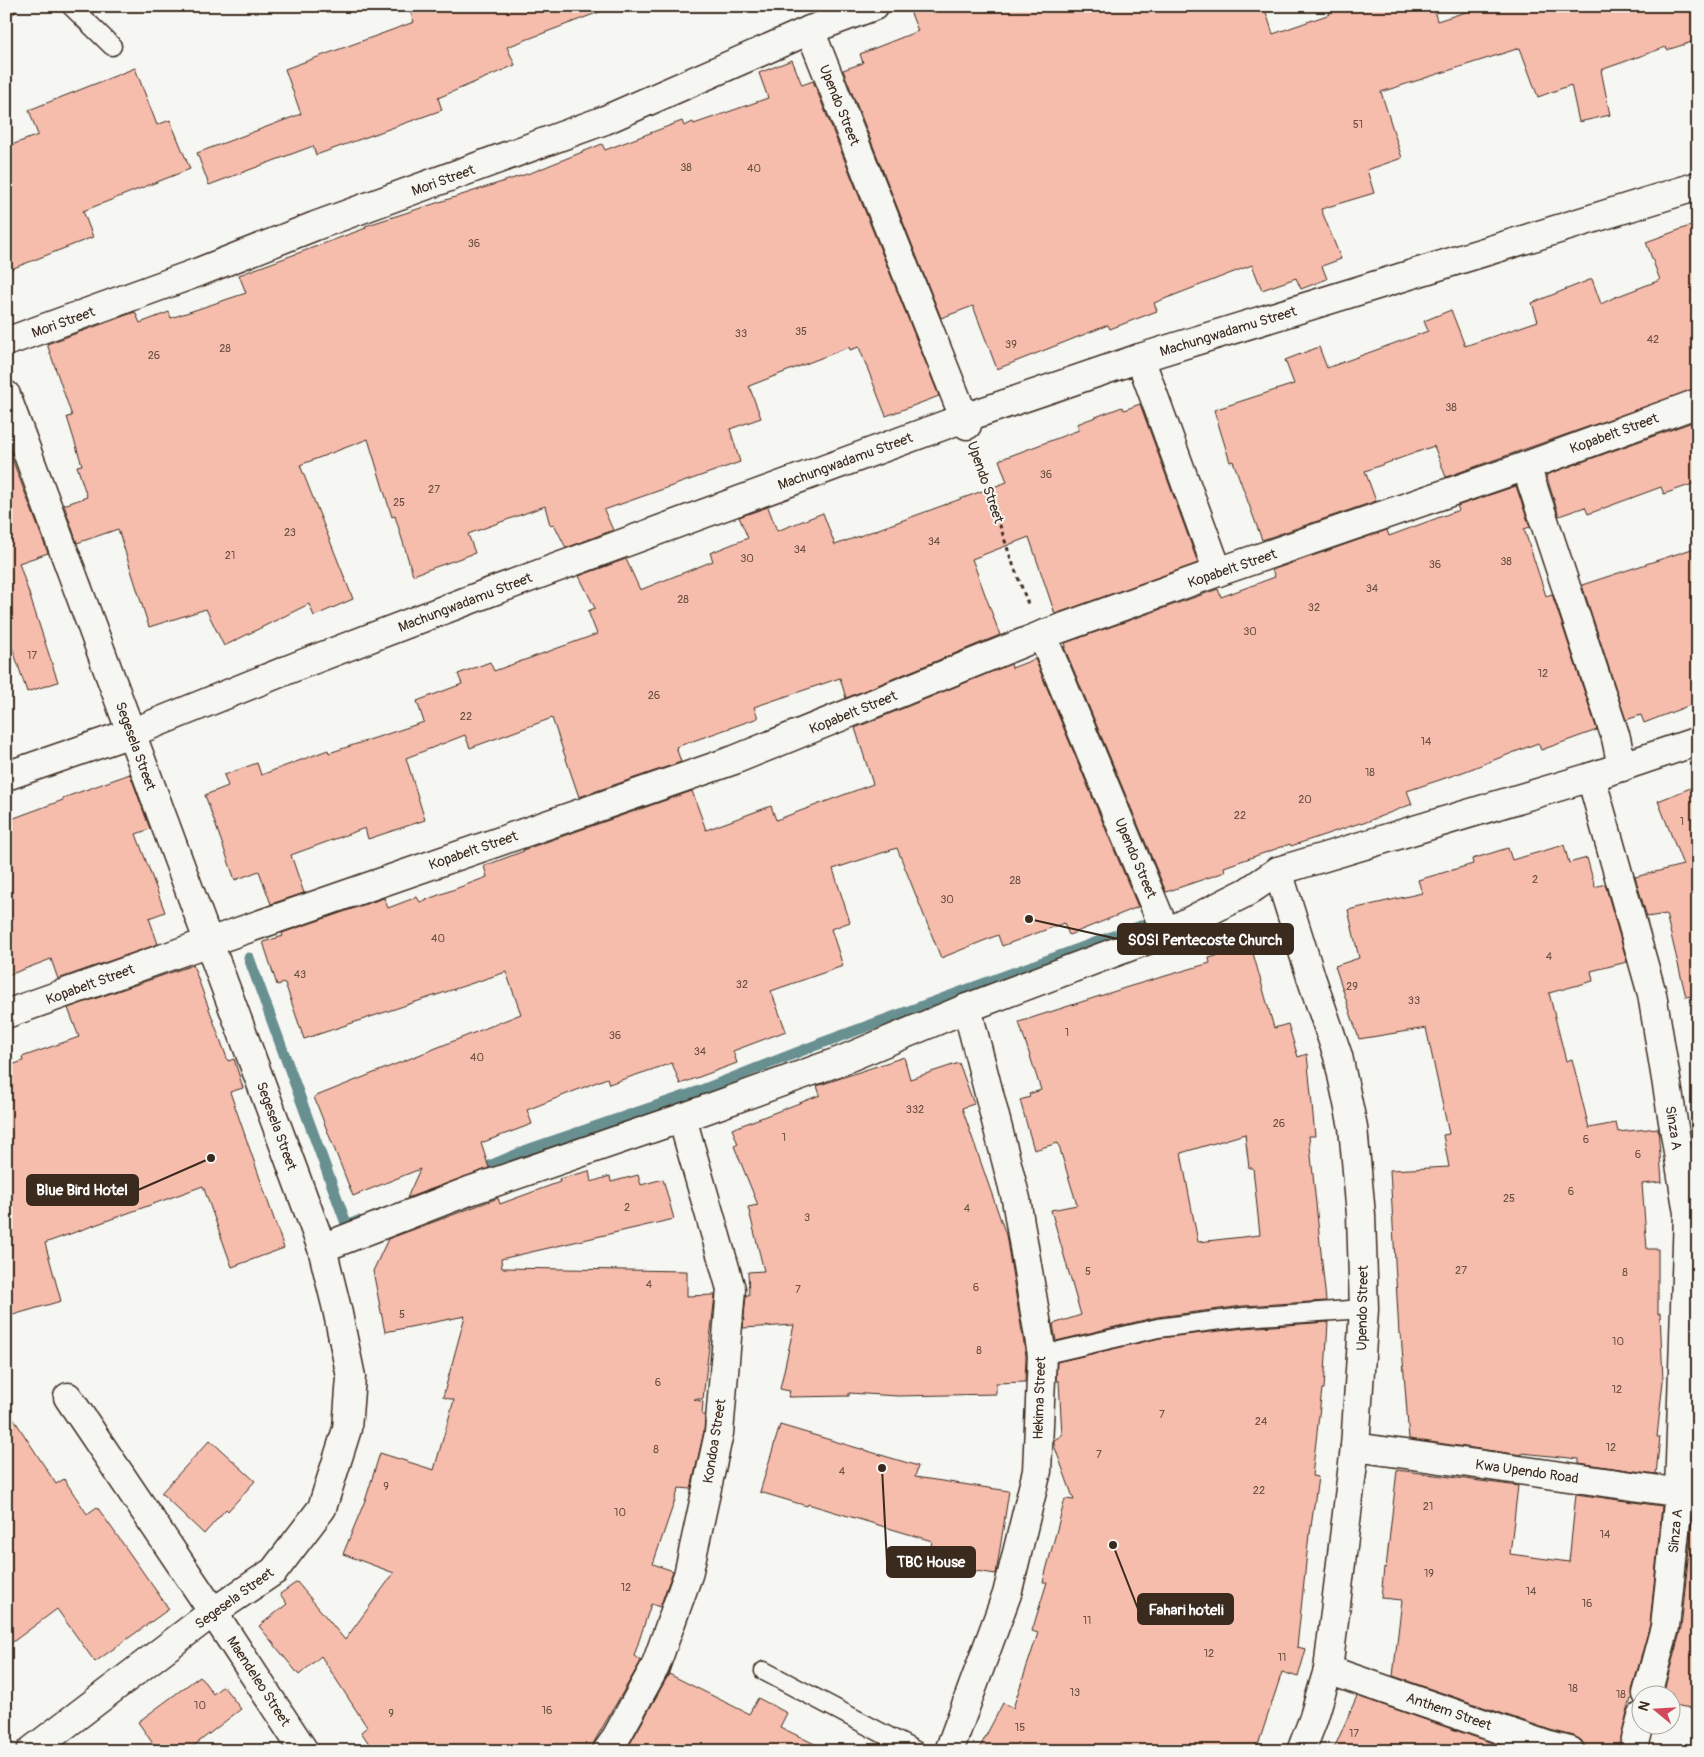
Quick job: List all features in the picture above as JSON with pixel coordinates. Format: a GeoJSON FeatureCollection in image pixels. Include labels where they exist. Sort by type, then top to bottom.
{"type":"FeatureCollection","features":[{"type":"Feature","properties":{"kind":"street","name":"Mori Street"},"geometry":{"type":"LineString","coordinates":[[6,342],[199,272],[315,226],[606,120],[810,30],[874,6]]}},
{"type":"Feature","properties":{"kind":"street","name":"Upendo Street"},"geometry":{"type":"LineString","coordinates":[[810,30],[965,421]]}},
{"type":"Feature","properties":{"kind":"street","name":"Machungwadamu Street"},"geometry":{"type":"LineString","coordinates":[[6,776],[131,733],[302,664],[458,605],[1140,358],[1698,186]]}},
{"type":"Feature","properties":{"kind":"street"},"geometry":{"type":"LineString","coordinates":[[1140,358],[1218,572]]}},
{"type":"Feature","properties":{"kind":"street","name":"Segesela Street"},"geometry":{"type":"LineString","coordinates":[[6,395],[322,1248],[351,1377],[347,1430],[322,1508],[274,1571],[213,1612],[32,1751]]}},
{"type":"Feature","properties":{"kind":"street","name":"Kopabelt Street"},"geometry":{"type":"LineString","coordinates":[[6,1014],[734,760],[1042,635],[1526,466],[1698,403]]}},
{"type":"Feature","properties":{"kind":"street"},"geometry":{"type":"LineString","coordinates":[[1526,466],[1616,738],[1622,767]]}},
{"type":"Feature","properties":{"kind":"street","name":"Upendo Street"},"geometry":{"type":"LineString","coordinates":[[1042,635],[1166,933]]}},
{"type":"Feature","properties":{"kind":"street"},"geometry":{"type":"LineString","coordinates":[[322,1248],[469,1191],[682,1118],[840,1061],[967,1008],[1166,933],[1247,892],[1278,871],[1591,777],[1698,741]]}},
{"type":"Feature","properties":{"kind":"street","name":"Sinza A"},"geometry":{"type":"LineString","coordinates":[[1591,777],[1652,994],[1693,1214],[1688,1494],[1665,1627],[1650,1684]]}},
{"type":"Feature","properties":{"kind":"street","name":"Upendo Street"},"geometry":{"type":"LineString","coordinates":[[1278,871],[1338,1056],[1353,1127],[1361,1215],[1364,1309],[1355,1447],[1328,1670],[1302,1751]]}},
{"type":"Feature","properties":{"kind":"street","name":"Hekima Street"},"geometry":{"type":"LineString","coordinates":[[949,1751],[1007,1594],[1036,1472],[1042,1354],[1016,1199],[967,1008]]}},
{"type":"Feature","properties":{"kind":"street","name":"Kondoa Street"},"geometry":{"type":"LineString","coordinates":[[607,1751],[655,1667],[688,1575],[718,1433],[731,1289],[682,1118]]}},
{"type":"Feature","properties":{"kind":"street","name":"Maendeleo Street"},"geometry":{"type":"LineString","coordinates":[[68,1397],[304,1751]]}},
{"type":"Feature","properties":{"kind":"street","name":"Kwa Upendo Road"},"geometry":{"type":"LineString","coordinates":[[1355,1447],[1688,1494]]}},
{"type":"Feature","properties":{"kind":"street","name":"Anthem Street"},"geometry":{"type":"LineString","coordinates":[[1328,1670],[1546,1745],[1570,1751]]}},
{"type":"Feature","properties":{"kind":"street"},"geometry":{"type":"LineString","coordinates":[[1632,1751],[1637,1734]]}},
{"type":"Feature","properties":{"kind":"lane"},"geometry":{"type":"LineString","coordinates":[[71,6],[112,46]]}},
{"type":"Feature","properties":{"kind":"lane"},"geometry":{"type":"LineString","coordinates":[[1042,1354],[1158,1328],[1244,1317],[1364,1309]]}},
{"type":"Feature","properties":{"kind":"lane"},"geometry":{"type":"LineString","coordinates":[[764,1671],[916,1751]]}},
{"type":"Feature","properties":{"kind":"path","name":"Upendo Street"},"geometry":{"type":"LineString","coordinates":[[965,421],[1022,589],[1042,635]]}},
{"type":"Feature","properties":{"kind":"building"},"geometry":{"type":"Polygon","coordinates":[[[408,6],[606,6],[607,9],[507,47],[515,65],[438,98],[442,110],[316,155],[313,146],[209,185],[197,153],[301,114],[285,69],[414,22],[408,6]]]}},
{"type":"Feature","properties":{"kind":"building"},"geometry":{"type":"Polygon","coordinates":[[[908,6],[1264,6],[1273,34],[1330,14],[1328,6],[1433,6],[1437,21],[1485,6],[1698,6],[1698,40],[1667,50],[1666,47],[1601,70],[1610,115],[1579,122],[1571,85],[1538,97],[1520,48],[1381,92],[1402,158],[1367,170],[1374,193],[1321,209],[1341,259],[1322,266],[1327,279],[1301,289],[1296,278],[1262,290],[1252,265],[1154,303],[1157,311],[1110,329],[1108,325],[997,369],[973,306],[941,318],[843,70],[863,63],[860,54],[918,31],[908,6]]]}},
{"type":"Feature","properties":{"kind":"building"},"geometry":{"type":"Polygon","coordinates":[[[792,60],[802,85],[813,81],[939,396],[886,416],[859,347],[850,350],[849,347],[749,386],[761,418],[730,429],[740,462],[604,510],[613,530],[566,548],[554,524],[550,525],[545,506],[468,534],[475,553],[413,575],[395,516],[392,517],[368,439],[300,465],[353,599],[314,616],[309,604],[224,646],[206,609],[149,627],[118,529],[77,543],[64,505],[87,497],[77,466],[82,465],[67,417],[72,416],[47,344],[135,312],[140,323],[169,312],[171,318],[246,293],[239,275],[366,228],[365,226],[533,172],[602,144],[605,150],[682,121],[684,126],[693,122],[694,124],[768,98],[759,73],[792,60]]]}},
{"type":"Feature","properties":{"kind":"building"},"geometry":{"type":"Polygon","coordinates":[[[135,68],[157,125],[170,120],[190,169],[83,211],[93,237],[6,271],[6,147],[38,135],[29,110],[135,68]]]}},
{"type":"Feature","properties":{"kind":"building"},"geometry":{"type":"Polygon","coordinates":[[[1698,223],[1698,388],[1446,477],[1434,446],[1365,471],[1376,501],[1262,540],[1233,461],[1230,462],[1214,410],[1294,384],[1285,360],[1319,347],[1327,368],[1428,331],[1424,321],[1451,310],[1465,346],[1538,321],[1532,303],[1592,279],[1601,304],[1660,280],[1646,242],[1698,223]]]}},
{"type":"Feature","properties":{"kind":"building"},"geometry":{"type":"Polygon","coordinates":[[[1140,404],[1198,563],[1055,614],[1029,537],[972,559],[1000,635],[846,698],[840,678],[754,707],[758,718],[676,747],[681,762],[579,797],[552,718],[470,748],[465,735],[406,758],[425,820],[368,839],[365,828],[291,855],[304,893],[271,904],[259,871],[235,880],[205,795],[228,786],[224,775],[257,763],[261,775],[328,750],[329,753],[424,722],[417,701],[462,684],[458,674],[490,662],[494,671],[597,634],[588,611],[595,608],[579,576],[626,559],[640,590],[713,561],[710,553],[748,538],[739,517],[768,507],[777,531],[823,513],[835,545],[1007,482],[999,460],[1079,430],[1077,424],[1122,407],[1124,410],[1140,404]]]}},
{"type":"Feature","properties":{"kind":"building"},"geometry":{"type":"Polygon","coordinates":[[[1698,420],[1698,482],[1664,494],[1661,487],[1588,514],[1585,507],[1559,516],[1546,475],[1698,420]]]}},
{"type":"Feature","properties":{"kind":"building"},"geometry":{"type":"Polygon","coordinates":[[[8,448],[48,553],[19,563],[58,682],[27,692],[6,629],[6,449],[8,448]]]}},
{"type":"Feature","properties":{"kind":"building"},"geometry":{"type":"Polygon","coordinates":[[[1516,486],[1530,527],[1524,529],[1546,596],[1552,594],[1597,730],[1541,750],[1538,743],[1407,791],[1412,804],[1361,824],[1291,846],[1290,844],[1224,867],[1225,872],[1166,892],[1064,647],[1066,647],[1065,643],[1218,589],[1221,597],[1275,577],[1272,570],[1387,530],[1389,536],[1459,510],[1457,506],[1516,486]]]}},
{"type":"Feature","properties":{"kind":"building"},"geometry":{"type":"Polygon","coordinates":[[[1698,547],[1698,702],[1644,723],[1641,715],[1626,720],[1582,585],[1698,547]]]}},
{"type":"Feature","properties":{"kind":"building"},"geometry":{"type":"Polygon","coordinates":[[[1035,659],[1138,907],[1069,935],[1064,923],[1002,946],[998,935],[941,958],[897,848],[833,869],[850,922],[831,929],[843,966],[771,991],[786,1031],[733,1051],[737,1063],[680,1084],[672,1063],[609,1084],[607,1078],[527,1110],[532,1124],[481,1143],[489,1168],[407,1198],[420,1169],[353,1196],[314,1097],[521,1014],[506,972],[304,1039],[285,983],[277,985],[263,942],[283,936],[282,933],[384,898],[388,908],[417,897],[420,902],[487,877],[484,866],[523,850],[692,791],[706,830],[771,806],[776,820],[873,784],[855,728],[1011,664],[1012,668],[1035,659]]]}},
{"type":"Feature","properties":{"kind":"building"},"geometry":{"type":"Polygon","coordinates":[[[130,774],[150,829],[136,834],[165,912],[149,918],[158,944],[58,979],[51,959],[6,976],[6,821],[130,774]]]}},
{"type":"Feature","properties":{"kind":"building"},"geometry":{"type":"Polygon","coordinates":[[[1698,785],[1698,995],[1686,997],[1666,914],[1647,917],[1635,877],[1683,865],[1658,801],[1698,785]]]}},
{"type":"Feature","properties":{"kind":"building"},"geometry":{"type":"Polygon","coordinates":[[[1564,845],[1569,863],[1587,858],[1595,887],[1605,884],[1627,962],[1591,971],[1593,981],[1549,993],[1566,1061],[1572,1059],[1589,1128],[1616,1123],[1618,1132],[1658,1128],[1662,1182],[1642,1184],[1647,1249],[1658,1249],[1658,1314],[1660,1313],[1663,1381],[1657,1437],[1660,1437],[1656,1474],[1579,1463],[1579,1459],[1522,1453],[1522,1455],[1409,1439],[1401,1334],[1399,1334],[1390,1170],[1449,1167],[1443,1135],[1449,1134],[1426,1028],[1359,1039],[1335,966],[1359,958],[1348,910],[1422,893],[1418,880],[1473,864],[1472,859],[1508,848],[1512,860],[1564,845]]]}},
{"type":"Feature","properties":{"kind":"building"},"geometry":{"type":"Polygon","coordinates":[[[1251,946],[1274,1028],[1288,1024],[1298,1057],[1307,1054],[1315,1136],[1309,1136],[1326,1301],[1243,1306],[1157,1317],[1056,1341],[1053,1324],[1081,1315],[1051,1210],[1077,1205],[1058,1143],[1034,1150],[1020,1100],[1030,1097],[1029,1094],[1041,1090],[1019,1022],[1210,963],[1209,958],[1251,946]],[[1245,1134],[1181,1153],[1198,1242],[1260,1235],[1253,1168],[1249,1168],[1245,1134]]]}},
{"type":"Feature","properties":{"kind":"building"},"geometry":{"type":"Polygon","coordinates":[[[193,965],[228,1061],[234,1059],[243,1088],[230,1092],[284,1248],[232,1267],[203,1186],[45,1243],[61,1301],[6,1317],[6,1067],[23,1061],[22,1057],[79,1037],[68,1008],[193,965]]]}},
{"type":"Feature","properties":{"kind":"building"},"geometry":{"type":"Polygon","coordinates":[[[904,1057],[910,1079],[959,1063],[974,1104],[962,1108],[1006,1235],[1026,1356],[1025,1382],[996,1383],[996,1394],[898,1396],[849,1393],[849,1396],[788,1397],[790,1391],[780,1389],[794,1325],[743,1328],[746,1295],[749,1295],[748,1272],[764,1271],[748,1207],[758,1205],[734,1146],[738,1144],[732,1129],[820,1095],[817,1086],[904,1057]]]}},
{"type":"Feature","properties":{"kind":"building"},"geometry":{"type":"Polygon","coordinates":[[[589,1171],[591,1182],[610,1176],[611,1182],[638,1175],[641,1185],[663,1179],[674,1219],[501,1259],[502,1268],[687,1271],[687,1296],[715,1295],[703,1399],[694,1399],[703,1402],[702,1415],[705,1415],[704,1431],[691,1489],[679,1488],[653,1564],[673,1571],[660,1607],[651,1604],[634,1656],[641,1661],[594,1742],[592,1751],[374,1751],[361,1732],[367,1727],[321,1656],[299,1675],[259,1626],[287,1604],[280,1594],[297,1582],[345,1640],[394,1573],[343,1554],[366,1498],[380,1453],[434,1470],[454,1400],[443,1397],[465,1316],[385,1332],[373,1271],[388,1239],[498,1198],[500,1204],[560,1182],[559,1179],[589,1171]]]}},
{"type":"Feature","properties":{"kind":"building"},"geometry":{"type":"Polygon","coordinates":[[[1328,1322],[1324,1389],[1322,1389],[1312,1476],[1318,1477],[1309,1534],[1297,1647],[1306,1649],[1298,1677],[1282,1672],[1256,1751],[978,1751],[1003,1703],[1013,1708],[1038,1633],[1032,1631],[1047,1582],[1043,1582],[1065,1499],[1074,1500],[1054,1445],[1054,1440],[1062,1435],[1059,1381],[1056,1381],[1057,1362],[1160,1338],[1245,1328],[1328,1322]]]}},
{"type":"Feature","properties":{"kind":"building"},"geometry":{"type":"Polygon","coordinates":[[[6,1407],[56,1484],[64,1479],[87,1514],[97,1507],[169,1609],[95,1662],[57,1609],[6,1647],[6,1407]]]}},
{"type":"Feature","properties":{"kind":"building"},"geometry":{"type":"Polygon","coordinates":[[[780,1425],[918,1466],[915,1477],[1009,1491],[996,1574],[928,1564],[932,1541],[808,1504],[807,1506],[760,1492],[780,1425]]]}},
{"type":"Feature","properties":{"kind":"building"},"geometry":{"type":"Polygon","coordinates":[[[210,1440],[255,1481],[204,1534],[161,1493],[210,1440]]]}},
{"type":"Feature","properties":{"kind":"building"},"geometry":{"type":"Polygon","coordinates":[[[1397,1470],[1518,1486],[1510,1554],[1569,1562],[1576,1494],[1662,1506],[1650,1624],[1634,1684],[1632,1684],[1632,1699],[1618,1751],[1585,1751],[1585,1746],[1581,1740],[1574,1736],[1550,1730],[1393,1676],[1402,1600],[1381,1598],[1384,1567],[1386,1568],[1397,1470]]]}},
{"type":"Feature","properties":{"kind":"building"},"geometry":{"type":"Polygon","coordinates":[[[1693,1510],[1698,1510],[1698,1709],[1682,1707],[1682,1684],[1666,1684],[1681,1629],[1693,1510]]]}},
{"type":"Feature","properties":{"kind":"building"},"geometry":{"type":"Polygon","coordinates":[[[669,1674],[749,1714],[758,1698],[787,1713],[780,1727],[829,1751],[626,1751],[669,1674]]]}},
{"type":"Feature","properties":{"kind":"building"},"geometry":{"type":"Polygon","coordinates":[[[200,1676],[213,1694],[223,1686],[241,1709],[187,1751],[158,1751],[138,1722],[200,1676]]]}},
{"type":"Feature","properties":{"kind":"building"},"geometry":{"type":"Polygon","coordinates":[[[1357,1696],[1515,1751],[1333,1751],[1357,1696]]]}},
{"type":"Feature","properties":{"kind":"waterway"},"geometry":{"type":"LineString","coordinates":[[426,1193],[527,1150],[694,1093],[819,1044],[1160,919]]}},
{"type":"Feature","properties":{"kind":"waterway"},"geometry":{"type":"LineString","coordinates":[[249,958],[347,1226],[358,1221]]}},
{"type":"Feature","properties":{"kind":"place","name":"SOSI Pentecoste Church"},"geometry":{"type":"Point","coordinates":[1029,919]}},
{"type":"Feature","properties":{"kind":"place","name":"Blue Bird Hotel"},"geometry":{"type":"Point","coordinates":[211,1158]}},
{"type":"Feature","properties":{"kind":"place","name":"TBC House"},"geometry":{"type":"Point","coordinates":[882,1468]}},
{"type":"Feature","properties":{"kind":"place","name":"Fahari hoteli"},"geometry":{"type":"Point","coordinates":[1113,1545]}}]}
